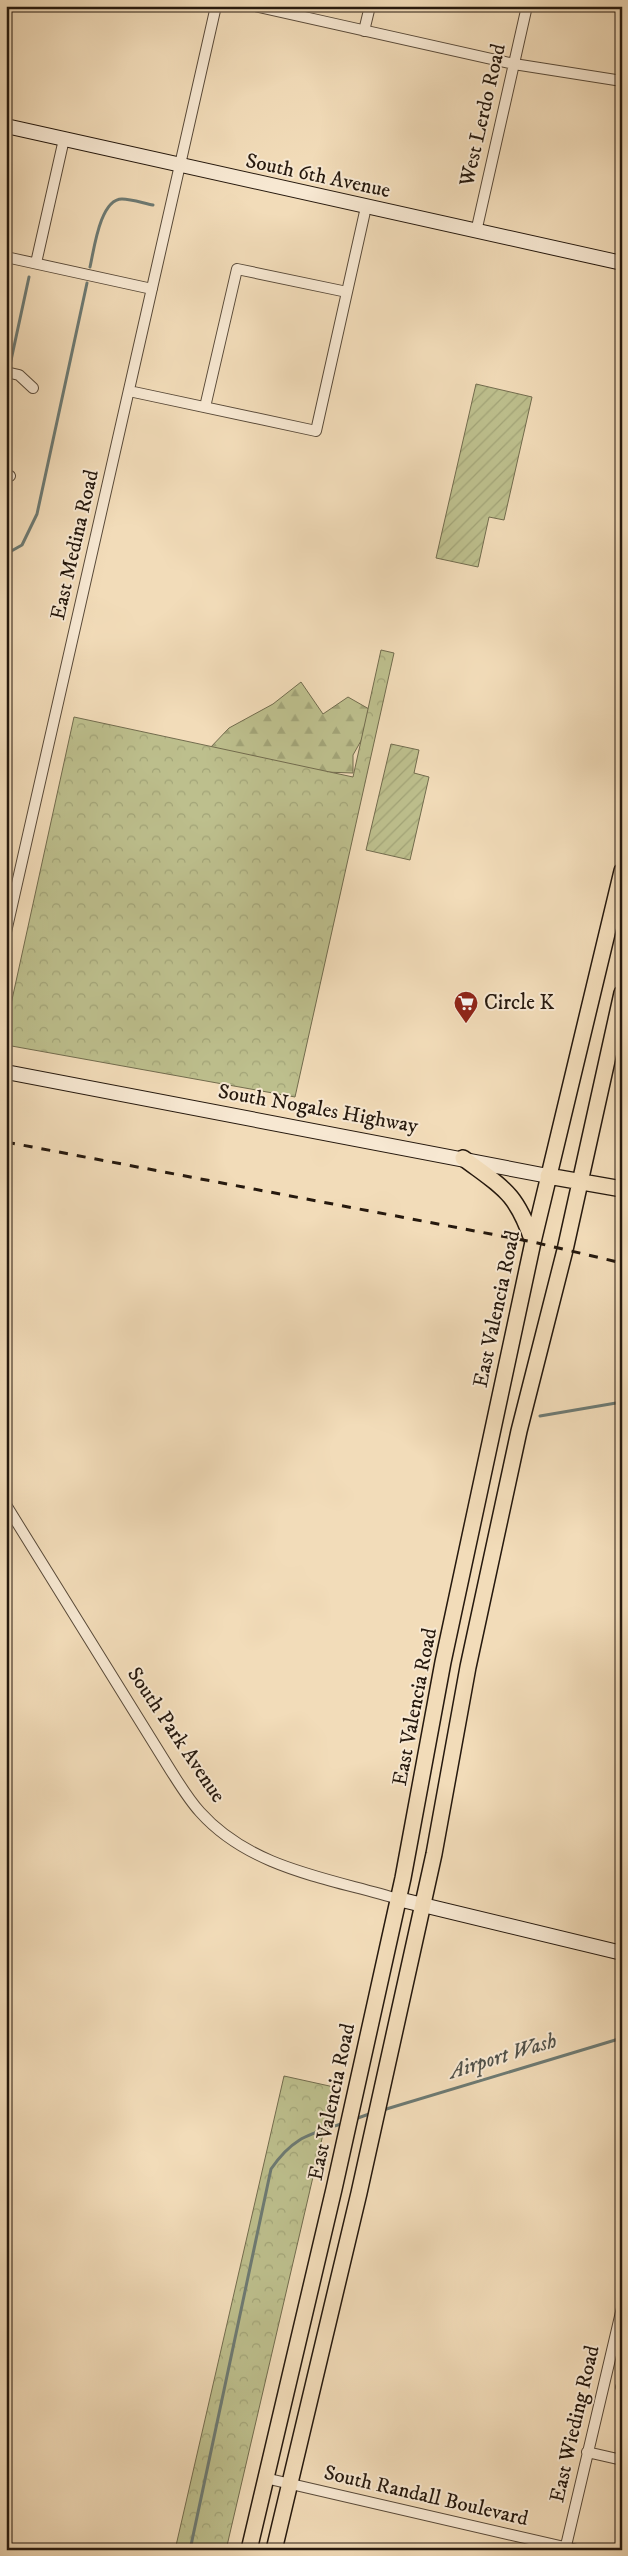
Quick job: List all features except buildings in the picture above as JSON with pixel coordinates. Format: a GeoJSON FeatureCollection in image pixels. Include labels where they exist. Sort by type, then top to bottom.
{"type":"FeatureCollection","features":[{"type":"Feature","properties":{"kind":"main road","name":"South 6th Avenue"},"geometry":{"type":"LineString","coordinates":[[6,126],[366,208],[622,263]]}},
{"type":"Feature","properties":{"kind":"main road","name":"East Valencia Road"},"geometry":{"type":"LineString","coordinates":[[249,2550],[356,2094],[415,1821],[443,1662],[533,1242],[622,871]]}},
{"type":"Feature","properties":{"kind":"main road"},"geometry":{"type":"LineString","coordinates":[[274,2550],[370,2141],[422,1906],[468,1667],[518,1431],[581,1180],[622,993]]}},
{"type":"Feature","properties":{"kind":"main road","name":"South Nogales Highway"},"geometry":{"type":"LineString","coordinates":[[6,1072],[622,1189]]}},
{"type":"Feature","properties":{"kind":"main road"},"geometry":{"type":"LineString","coordinates":[[463,1158],[511,1195],[519,1207],[533,1242]]}},
{"type":"Feature","properties":{"kind":"main road"},"geometry":{"type":"LineString","coordinates":[[493,1425],[518,1431]]}},
{"type":"Feature","properties":{"kind":"main road"},"geometry":{"type":"LineString","coordinates":[[443,1662],[468,1667]]}},
{"type":"Feature","properties":{"kind":"main road","name":"South Park Avenue"},"geometry":{"type":"LineString","coordinates":[[398,1899],[622,1953]]}},
{"type":"Feature","properties":{"kind":"street","name":"East Medina Road"},"geometry":{"type":"LineString","coordinates":[[6,932],[216,6]]}},
{"type":"Feature","properties":{"kind":"street"},"geometry":{"type":"LineString","coordinates":[[255,6],[514,64],[622,81]]}},
{"type":"Feature","properties":{"kind":"street"},"geometry":{"type":"LineString","coordinates":[[364,30],[370,6]]}},
{"type":"Feature","properties":{"kind":"street","name":"West Lerdo Road"},"geometry":{"type":"LineString","coordinates":[[476,232],[527,6]]}},
{"type":"Feature","properties":{"kind":"street"},"geometry":{"type":"LineString","coordinates":[[36,263],[64,139]]}},
{"type":"Feature","properties":{"kind":"street"},"geometry":{"type":"LineString","coordinates":[[129,390],[316,431],[366,208]]}},
{"type":"Feature","properties":{"kind":"street"},"geometry":{"type":"LineString","coordinates":[[6,257],[152,288]]}},
{"type":"Feature","properties":{"kind":"street"},"geometry":{"type":"LineString","coordinates":[[205,407],[237,269],[347,292]]}},
{"type":"Feature","properties":{"kind":"street"},"geometry":{"type":"LineString","coordinates":[[6,372],[19,375],[33,388]]}},
{"type":"Feature","properties":{"kind":"street","name":"South Park Avenue"},"geometry":{"type":"LineString","coordinates":[[6,1505],[171,1771],[200,1812],[220,1831],[287,1869],[398,1899]]}},
{"type":"Feature","properties":{"kind":"street","name":"East Wieding Road"},"geometry":{"type":"LineString","coordinates":[[565,2548],[622,2308]]}},
{"type":"Feature","properties":{"kind":"street"},"geometry":{"type":"LineString","coordinates":[[587,2452],[622,2460]]}},
{"type":"Feature","properties":{"kind":"street","name":"South Randall Boulevard"},"geometry":{"type":"LineString","coordinates":[[265,2478],[578,2550]]}},
{"type":"Feature","properties":{"kind":"green space"},"geometry":{"type":"Polygon","coordinates":[[[476,384],[532,397],[504,520],[489,517],[478,567],[436,558],[476,384]]]}},
{"type":"Feature","properties":{"kind":"green space"},"geometry":{"type":"Polygon","coordinates":[[[381,650],[394,653],[295,1097],[6,1045],[6,1027],[74,717],[353,777],[381,650]]]}},
{"type":"Feature","properties":{"kind":"green space"},"geometry":{"type":"Polygon","coordinates":[[[301,682],[323,714],[348,697],[369,709],[362,739],[353,755],[353,773],[324,772],[208,750],[229,728],[273,704],[301,682]]]}},
{"type":"Feature","properties":{"kind":"green space"},"geometry":{"type":"Polygon","coordinates":[[[391,744],[419,750],[414,773],[429,777],[410,860],[366,850],[391,744]]]}},
{"type":"Feature","properties":{"kind":"green space"},"geometry":{"type":"Polygon","coordinates":[[[284,2076],[334,2087],[226,2550],[175,2550],[284,2076]]]}},
{"type":"Feature","properties":{"kind":"waterway"},"geometry":{"type":"LineString","coordinates":[[90,267],[99,227],[108,207],[114,201],[122,199],[133,200],[153,205]]}},
{"type":"Feature","properties":{"kind":"waterway"},"geometry":{"type":"LineString","coordinates":[[10,365],[29,277]]}},
{"type":"Feature","properties":{"kind":"waterway"},"geometry":{"type":"LineString","coordinates":[[6,554],[22,545],[37,514],[87,283]]}},
{"type":"Feature","properties":{"kind":"waterway"},"geometry":{"type":"LineString","coordinates":[[540,1416],[622,1402]]}},
{"type":"Feature","properties":{"kind":"waterway","name":"Airport Wash"},"geometry":{"type":"LineString","coordinates":[[383,2110],[622,2038]]}},
{"type":"Feature","properties":{"kind":"waterway"},"geometry":{"type":"LineString","coordinates":[[355,2119],[372,2113]]}},
{"type":"Feature","properties":{"kind":"waterway"},"geometry":{"type":"LineString","coordinates":[[190,2550],[271,2169],[279,2158],[302,2138],[344,2123]]}},
{"type":"Feature","properties":{"kind":"railway"},"geometry":{"type":"LineString","coordinates":[[6,1142],[533,1242],[622,1263]]}},
{"type":"Feature","properties":{"kind":"place","name":"Circle K"},"geometry":{"type":"Point","coordinates":[466,1024]}}]}
